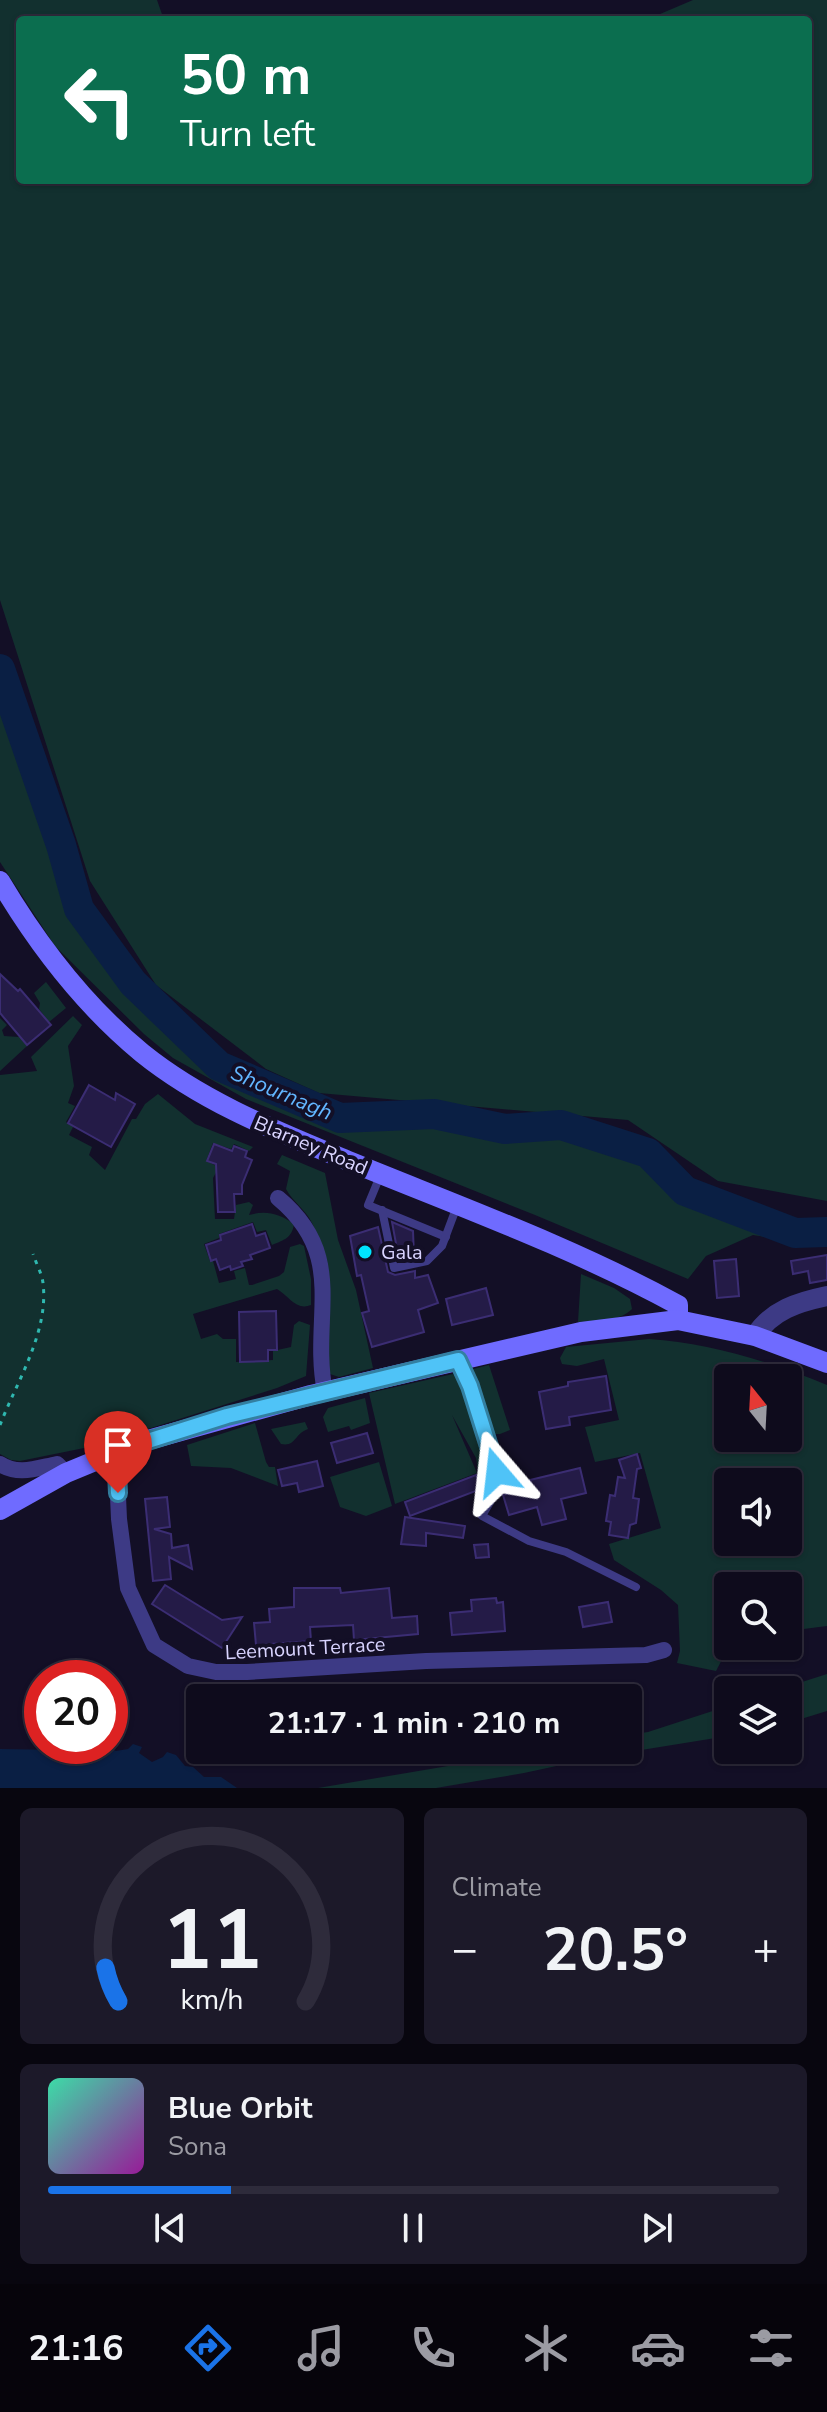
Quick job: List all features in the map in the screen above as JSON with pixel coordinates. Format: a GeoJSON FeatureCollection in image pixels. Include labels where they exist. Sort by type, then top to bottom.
{"type":"FeatureCollection","features":[{"type":"Feature","properties":{"kind":"main road","name":"Blarney Road"},"geometry":{"type":"LineString","coordinates":[[0,881],[58,966],[104,1019],[144,1054],[202,1094],[259,1124],[638,1283],[678,1305],[678,1320]]}},
{"type":"Feature","properties":{"kind":"main road"},"geometry":{"type":"LineString","coordinates":[[0,1510],[66,1473],[116,1451],[227,1416],[581,1332],[678,1320],[755,1336],[827,1363]]}},
{"type":"Feature","properties":{"kind":"street"},"geometry":{"type":"LineString","coordinates":[[278,1198],[298,1215],[311,1236],[319,1260],[323,1285],[321,1371],[325,1392]]}},
{"type":"Feature","properties":{"kind":"street"},"geometry":{"type":"LineString","coordinates":[[755,1336],[762,1325],[783,1309],[827,1296]]}},
{"type":"Feature","properties":{"kind":"street","name":"Leemount Terrace"},"geometry":{"type":"LineString","coordinates":[[116,1451],[119,1519],[128,1588],[154,1645],[188,1666],[216,1672],[247,1672],[500,1658],[646,1655],[664,1650]]}},
{"type":"Feature","properties":{"kind":"street"},"geometry":{"type":"LineString","coordinates":[[0,1464],[9,1470],[23,1471],[57,1464],[66,1473]]}},
{"type":"Feature","properties":{"kind":"lane"},"geometry":{"type":"LineString","coordinates":[[381,1174],[368,1205],[446,1237]]}},
{"type":"Feature","properties":{"kind":"lane"},"geometry":{"type":"LineString","coordinates":[[382,1210],[394,1268],[427,1261],[442,1246],[458,1205]]}},
{"type":"Feature","properties":{"kind":"lane"},"geometry":{"type":"LineString","coordinates":[[458,1360],[470,1386],[497,1472],[496,1491],[482,1516],[529,1541],[566,1552],[636,1587]]}},
{"type":"Feature","properties":{"kind":"path"},"geometry":{"type":"LineString","coordinates":[[0,1425],[33,1347],[42,1311],[43,1282],[33,1254]]}},
{"type":"Feature","properties":{"kind":"green space"},"geometry":{"type":"Polygon","coordinates":[[[0,0],[157,0],[163,16],[16,16],[16,184],[812,184],[812,16],[655,16],[693,0],[827,0],[827,1201],[718,1181],[628,1120],[319,1093],[266,1069],[156,985],[90,881],[0,600],[0,0]]]}},
{"type":"Feature","properties":{"kind":"green space"},"geometry":{"type":"Polygon","coordinates":[[[0,684],[73,903],[89,940],[212,1068],[336,1121],[406,1124],[519,1139],[560,1133],[645,1157],[682,1193],[738,1218],[795,1235],[827,1236],[827,1247],[753,1235],[706,1256],[688,1279],[246,1099],[173,1058],[144,1034],[55,946],[0,862],[0,684]]]}},
{"type":"Feature","properties":{"kind":"green space"},"geometry":{"type":"Polygon","coordinates":[[[46,982],[66,1008],[49,1022],[39,1009],[40,1003],[34,993],[46,982]]]}},
{"type":"Feature","properties":{"kind":"green space"},"geometry":{"type":"Polygon","coordinates":[[[73,1016],[82,1025],[68,1046],[74,1086],[68,1103],[75,1106],[66,1122],[73,1127],[69,1135],[92,1147],[89,1155],[105,1170],[132,1119],[136,1119],[145,1104],[158,1094],[195,1124],[253,1147],[249,1151],[234,1144],[231,1149],[213,1143],[206,1161],[219,1167],[213,1178],[215,1219],[234,1219],[236,1205],[249,1202],[253,1205],[249,1215],[278,1215],[294,1224],[293,1229],[287,1238],[272,1245],[266,1230],[257,1232],[253,1222],[219,1234],[219,1238],[204,1244],[210,1261],[213,1261],[219,1283],[236,1279],[234,1271],[245,1268],[249,1285],[252,1285],[284,1272],[290,1247],[300,1244],[304,1246],[311,1279],[311,1305],[301,1306],[277,1289],[193,1314],[201,1339],[217,1334],[223,1339],[236,1339],[236,1362],[273,1360],[273,1351],[291,1347],[294,1325],[299,1321],[310,1325],[306,1376],[94,1446],[20,1461],[11,1460],[0,1454],[0,1075],[37,1071],[31,1057],[73,1016]]]}},
{"type":"Feature","properties":{"kind":"green space"},"geometry":{"type":"Polygon","coordinates":[[[0,1018],[7,1025],[2,1030],[4,1036],[19,1037],[27,1046],[0,1071],[0,1018]]]}},
{"type":"Feature","properties":{"kind":"green space"},"geometry":{"type":"Polygon","coordinates":[[[282,1155],[325,1173],[338,1240],[356,1290],[373,1368],[339,1377],[330,1374],[326,1364],[329,1310],[324,1257],[309,1218],[286,1189],[290,1171],[277,1164],[282,1155]]]}},
{"type":"Feature","properties":{"kind":"green space"},"geometry":{"type":"Polygon","coordinates":[[[581,1274],[614,1288],[630,1299],[632,1309],[614,1319],[578,1322],[581,1274]]]}},
{"type":"Feature","properties":{"kind":"green space"},"geometry":{"type":"Polygon","coordinates":[[[649,1339],[695,1345],[768,1364],[714,1364],[714,1452],[802,1452],[802,1376],[827,1385],[827,1626],[802,1629],[802,1572],[714,1572],[714,1660],[722,1660],[716,1671],[677,1663],[680,1651],[678,1605],[661,1590],[614,1560],[609,1544],[661,1528],[640,1453],[595,1462],[585,1427],[619,1420],[604,1359],[577,1366],[562,1364],[560,1358],[566,1347],[649,1339]]]}},
{"type":"Feature","properties":{"kind":"green space"},"geometry":{"type":"Polygon","coordinates":[[[489,1365],[510,1430],[500,1434],[489,1434],[471,1378],[473,1369],[489,1365]]]}},
{"type":"Feature","properties":{"kind":"green space"},"geometry":{"type":"Polygon","coordinates":[[[453,1374],[462,1386],[488,1466],[478,1471],[476,1458],[452,1415],[477,1473],[395,1504],[369,1393],[453,1374]]]}},
{"type":"Feature","properties":{"kind":"green space"},"geometry":{"type":"Polygon","coordinates":[[[365,1398],[370,1423],[351,1430],[349,1426],[328,1432],[323,1417],[328,1408],[365,1398]]]}},
{"type":"Feature","properties":{"kind":"green space"},"geometry":{"type":"Polygon","coordinates":[[[305,1422],[308,1429],[286,1444],[281,1444],[271,1429],[305,1422]]]}},
{"type":"Feature","properties":{"kind":"green space"},"geometry":{"type":"Polygon","coordinates":[[[255,1423],[266,1462],[269,1467],[275,1467],[278,1486],[231,1468],[191,1466],[187,1445],[255,1423]]]}},
{"type":"Feature","properties":{"kind":"green space"},"geometry":{"type":"Polygon","coordinates":[[[379,1462],[392,1506],[366,1516],[340,1507],[330,1477],[379,1462]]]}},
{"type":"Feature","properties":{"kind":"green space"},"geometry":{"type":"Polygon","coordinates":[[[827,1674],[827,1711],[802,1719],[802,1682],[827,1674]]]}},
{"type":"Feature","properties":{"kind":"green space"},"geometry":{"type":"Polygon","coordinates":[[[714,1711],[714,1738],[642,1750],[642,1733],[714,1711]]]}},
{"type":"Feature","properties":{"kind":"green space"},"geometry":{"type":"Polygon","coordinates":[[[459,1764],[566,1764],[436,1788],[318,1788],[459,1764]]]}},
{"type":"Feature","properties":{"kind":"water"},"geometry":{"type":"Polygon","coordinates":[[[133,1744],[142,1747],[139,1753],[152,1762],[167,1752],[176,1755],[185,1766],[193,1767],[204,1777],[221,1777],[237,1788],[0,1788],[0,1749],[24,1749],[24,1764],[128,1764],[128,1749],[133,1744]]]}},
{"type":"Feature","properties":{"kind":"building"},"geometry":{"type":"Polygon","coordinates":[[[0,974],[18,991],[20,989],[51,1025],[27,1045],[0,1013],[0,974]]]}},
{"type":"Feature","properties":{"kind":"building"},"geometry":{"type":"Polygon","coordinates":[[[89,1085],[115,1100],[116,1093],[135,1104],[111,1147],[68,1123],[89,1085]]]}},
{"type":"Feature","properties":{"kind":"building"},"geometry":{"type":"Polygon","coordinates":[[[214,1144],[232,1151],[234,1146],[247,1151],[245,1157],[252,1160],[242,1185],[242,1194],[234,1194],[235,1212],[218,1212],[216,1164],[207,1161],[214,1144]]]}},
{"type":"Feature","properties":{"kind":"building"},"geometry":{"type":"Polygon","coordinates":[[[392,1222],[413,1231],[414,1257],[399,1260],[392,1222]]]}},
{"type":"Feature","properties":{"kind":"building"},"geometry":{"type":"Polygon","coordinates":[[[252,1224],[256,1236],[265,1233],[270,1248],[250,1255],[252,1259],[241,1262],[243,1266],[220,1270],[216,1259],[211,1261],[206,1245],[221,1240],[220,1235],[252,1224]]]}},
{"type":"Feature","properties":{"kind":"building"},"geometry":{"type":"Polygon","coordinates":[[[378,1227],[388,1272],[395,1275],[415,1271],[415,1278],[428,1275],[438,1303],[418,1310],[424,1332],[372,1347],[362,1313],[369,1311],[361,1275],[357,1276],[350,1236],[378,1227]]]}},
{"type":"Feature","properties":{"kind":"building"},"geometry":{"type":"Polygon","coordinates":[[[827,1255],[827,1280],[810,1283],[808,1271],[793,1274],[791,1261],[827,1255]]]}},
{"type":"Feature","properties":{"kind":"building"},"geometry":{"type":"Polygon","coordinates":[[[736,1259],[739,1296],[717,1298],[714,1261],[736,1259]]]}},
{"type":"Feature","properties":{"kind":"building"},"geometry":{"type":"Polygon","coordinates":[[[486,1288],[493,1315],[452,1325],[446,1299],[486,1288]]]}},
{"type":"Feature","properties":{"kind":"building"},"geometry":{"type":"Polygon","coordinates":[[[276,1311],[277,1350],[268,1350],[268,1361],[240,1362],[239,1312],[276,1311]]]}},
{"type":"Feature","properties":{"kind":"building"},"geometry":{"type":"Polygon","coordinates":[[[606,1376],[611,1410],[569,1417],[570,1425],[546,1429],[539,1392],[568,1386],[568,1382],[606,1376]]]}},
{"type":"Feature","properties":{"kind":"building"},"geometry":{"type":"Polygon","coordinates":[[[367,1433],[373,1453],[337,1463],[331,1443],[367,1433]]]}},
{"type":"Feature","properties":{"kind":"building"},"geometry":{"type":"Polygon","coordinates":[[[637,1454],[641,1468],[637,1469],[633,1498],[639,1499],[636,1523],[630,1525],[628,1538],[609,1535],[611,1522],[606,1521],[610,1495],[615,1496],[618,1477],[625,1478],[619,1460],[637,1454]]]}},
{"type":"Feature","properties":{"kind":"building"},"geometry":{"type":"Polygon","coordinates":[[[317,1461],[323,1486],[299,1492],[297,1483],[282,1486],[278,1470],[317,1461]]]}},
{"type":"Feature","properties":{"kind":"building"},"geometry":{"type":"Polygon","coordinates":[[[580,1468],[586,1493],[561,1499],[566,1519],[542,1525],[537,1507],[509,1515],[503,1495],[532,1487],[530,1480],[580,1468]]]}},
{"type":"Feature","properties":{"kind":"building"},"geometry":{"type":"Polygon","coordinates":[[[476,1475],[481,1489],[410,1516],[405,1502],[476,1475]]]}},
{"type":"Feature","properties":{"kind":"building"},"geometry":{"type":"Polygon","coordinates":[[[167,1497],[170,1527],[154,1529],[171,1534],[172,1548],[188,1545],[192,1569],[169,1557],[171,1579],[153,1581],[145,1499],[167,1497]]]}},
{"type":"Feature","properties":{"kind":"building"},"geometry":{"type":"Polygon","coordinates":[[[405,1517],[465,1526],[463,1538],[426,1533],[426,1546],[401,1544],[405,1517]]]}},
{"type":"Feature","properties":{"kind":"building"},"geometry":{"type":"Polygon","coordinates":[[[488,1544],[489,1557],[476,1558],[474,1545],[488,1544]]]}},
{"type":"Feature","properties":{"kind":"building"},"geometry":{"type":"Polygon","coordinates":[[[165,1585],[222,1620],[242,1617],[222,1648],[152,1604],[165,1585]]]}},
{"type":"Feature","properties":{"kind":"building"},"geometry":{"type":"Polygon","coordinates":[[[294,1588],[340,1588],[341,1593],[389,1588],[392,1618],[417,1616],[418,1634],[354,1640],[353,1625],[310,1627],[311,1641],[256,1645],[254,1623],[270,1622],[269,1609],[294,1607],[294,1588]]]}},
{"type":"Feature","properties":{"kind":"building"},"geometry":{"type":"Polygon","coordinates":[[[496,1598],[497,1603],[503,1602],[505,1631],[452,1635],[450,1613],[472,1611],[471,1600],[496,1598]]]}},
{"type":"Feature","properties":{"kind":"building"},"geometry":{"type":"Polygon","coordinates":[[[608,1602],[612,1622],[583,1627],[579,1607],[608,1602]]]}},
{"type":"Feature","properties":{"kind":"waterway","name":"Shournagh"},"geometry":{"type":"LineString","coordinates":[[0,669],[61,845],[79,909],[133,983],[219,1066],[340,1118],[434,1114],[505,1129],[561,1125],[648,1153],[685,1191],[795,1233],[827,1232]]}},
{"type":"Feature","properties":{"kind":"place","name":"Gala"},"geometry":{"type":"Point","coordinates":[365,1252]}},
{"type":"Feature","properties":{"kind":"route"},"geometry":{"type":"LineString","coordinates":[[118,1493],[116,1451],[227,1416],[458,1360],[470,1386],[497,1472]]}}]}
